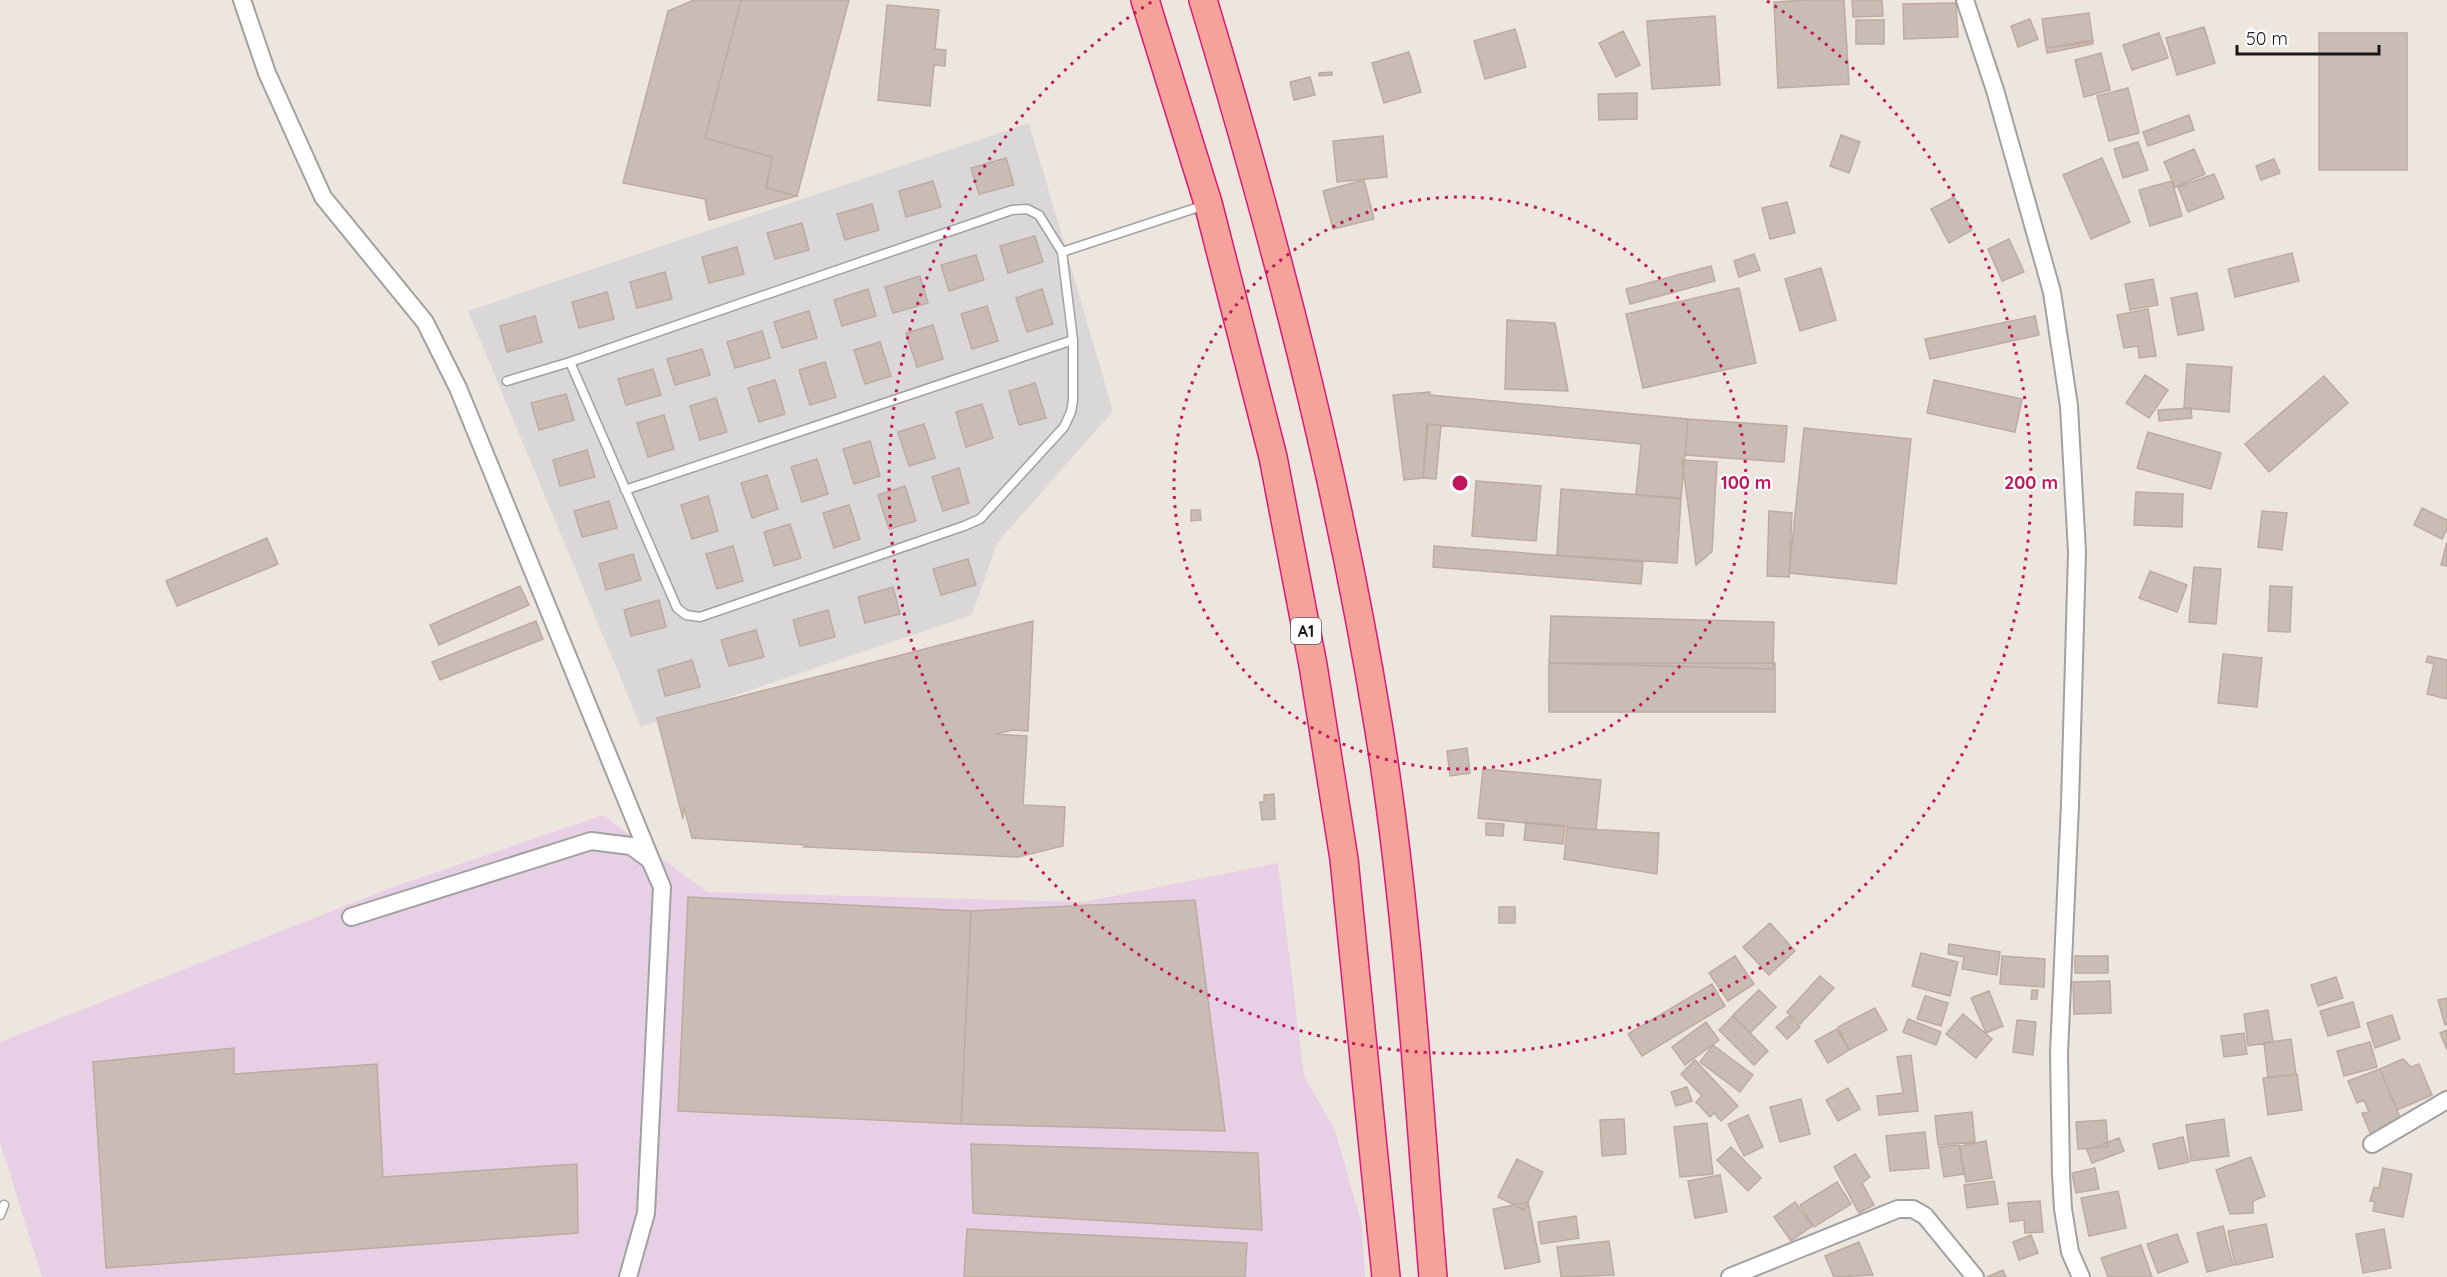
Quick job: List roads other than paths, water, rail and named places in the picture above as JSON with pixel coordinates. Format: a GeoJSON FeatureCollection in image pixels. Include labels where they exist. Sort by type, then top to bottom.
{"type":"FeatureCollection","features":[{"type":"Feature","properties":{"kind":"highway","name":"A1"},"geometry":{"type":"LineString","coordinates":[[1145,0],[1208,203],[1273,457],[1313,665],[1344,859],[1386,1277]]}},
{"type":"Feature","properties":{"kind":"highway"},"geometry":{"type":"LineString","coordinates":[[1203,0],[1244,135],[1288,299],[1327,455],[1356,599],[1378,725],[1399,873],[1433,1277]]}},
{"type":"Feature","properties":{"kind":"street"},"geometry":{"type":"LineString","coordinates":[[242,0],[267,73],[323,196],[425,322],[458,388],[662,887],[646,1214],[628,1277]]}},
{"type":"Feature","properties":{"kind":"street"},"geometry":{"type":"LineString","coordinates":[[1965,0],[1995,90],[2052,292],[2069,405],[2077,552],[2071,793],[2059,1053],[2063,1209],[2070,1252],[2081,1277]]}},
{"type":"Feature","properties":{"kind":"street"},"geometry":{"type":"LineString","coordinates":[[351,917],[591,841],[630,846],[650,860],[662,887]]}},
{"type":"Feature","properties":{"kind":"street"},"geometry":{"type":"LineString","coordinates":[[2372,1144],[2447,1100]]}},
{"type":"Feature","properties":{"kind":"street"},"geometry":{"type":"LineString","coordinates":[[1730,1277],[1898,1209],[1913,1209],[1925,1216],[1975,1277]]}},
{"type":"Feature","properties":{"kind":"lane"},"geometry":{"type":"LineString","coordinates":[[1062,252],[1208,203]]}},
{"type":"Feature","properties":{"kind":"lane"},"geometry":{"type":"LineString","coordinates":[[507,381],[570,362],[1012,210],[1027,209],[1039,215],[1062,252],[1073,340],[1072,406],[1064,427],[980,519],[700,617],[686,615],[677,608],[570,362]]}},
{"type":"Feature","properties":{"kind":"lane"},"geometry":{"type":"LineString","coordinates":[[625,490],[1073,340]]}},
{"type":"Feature","properties":{"kind":"lane"},"geometry":{"type":"LineString","coordinates":[[0,1215],[4,1205]]}}]}
